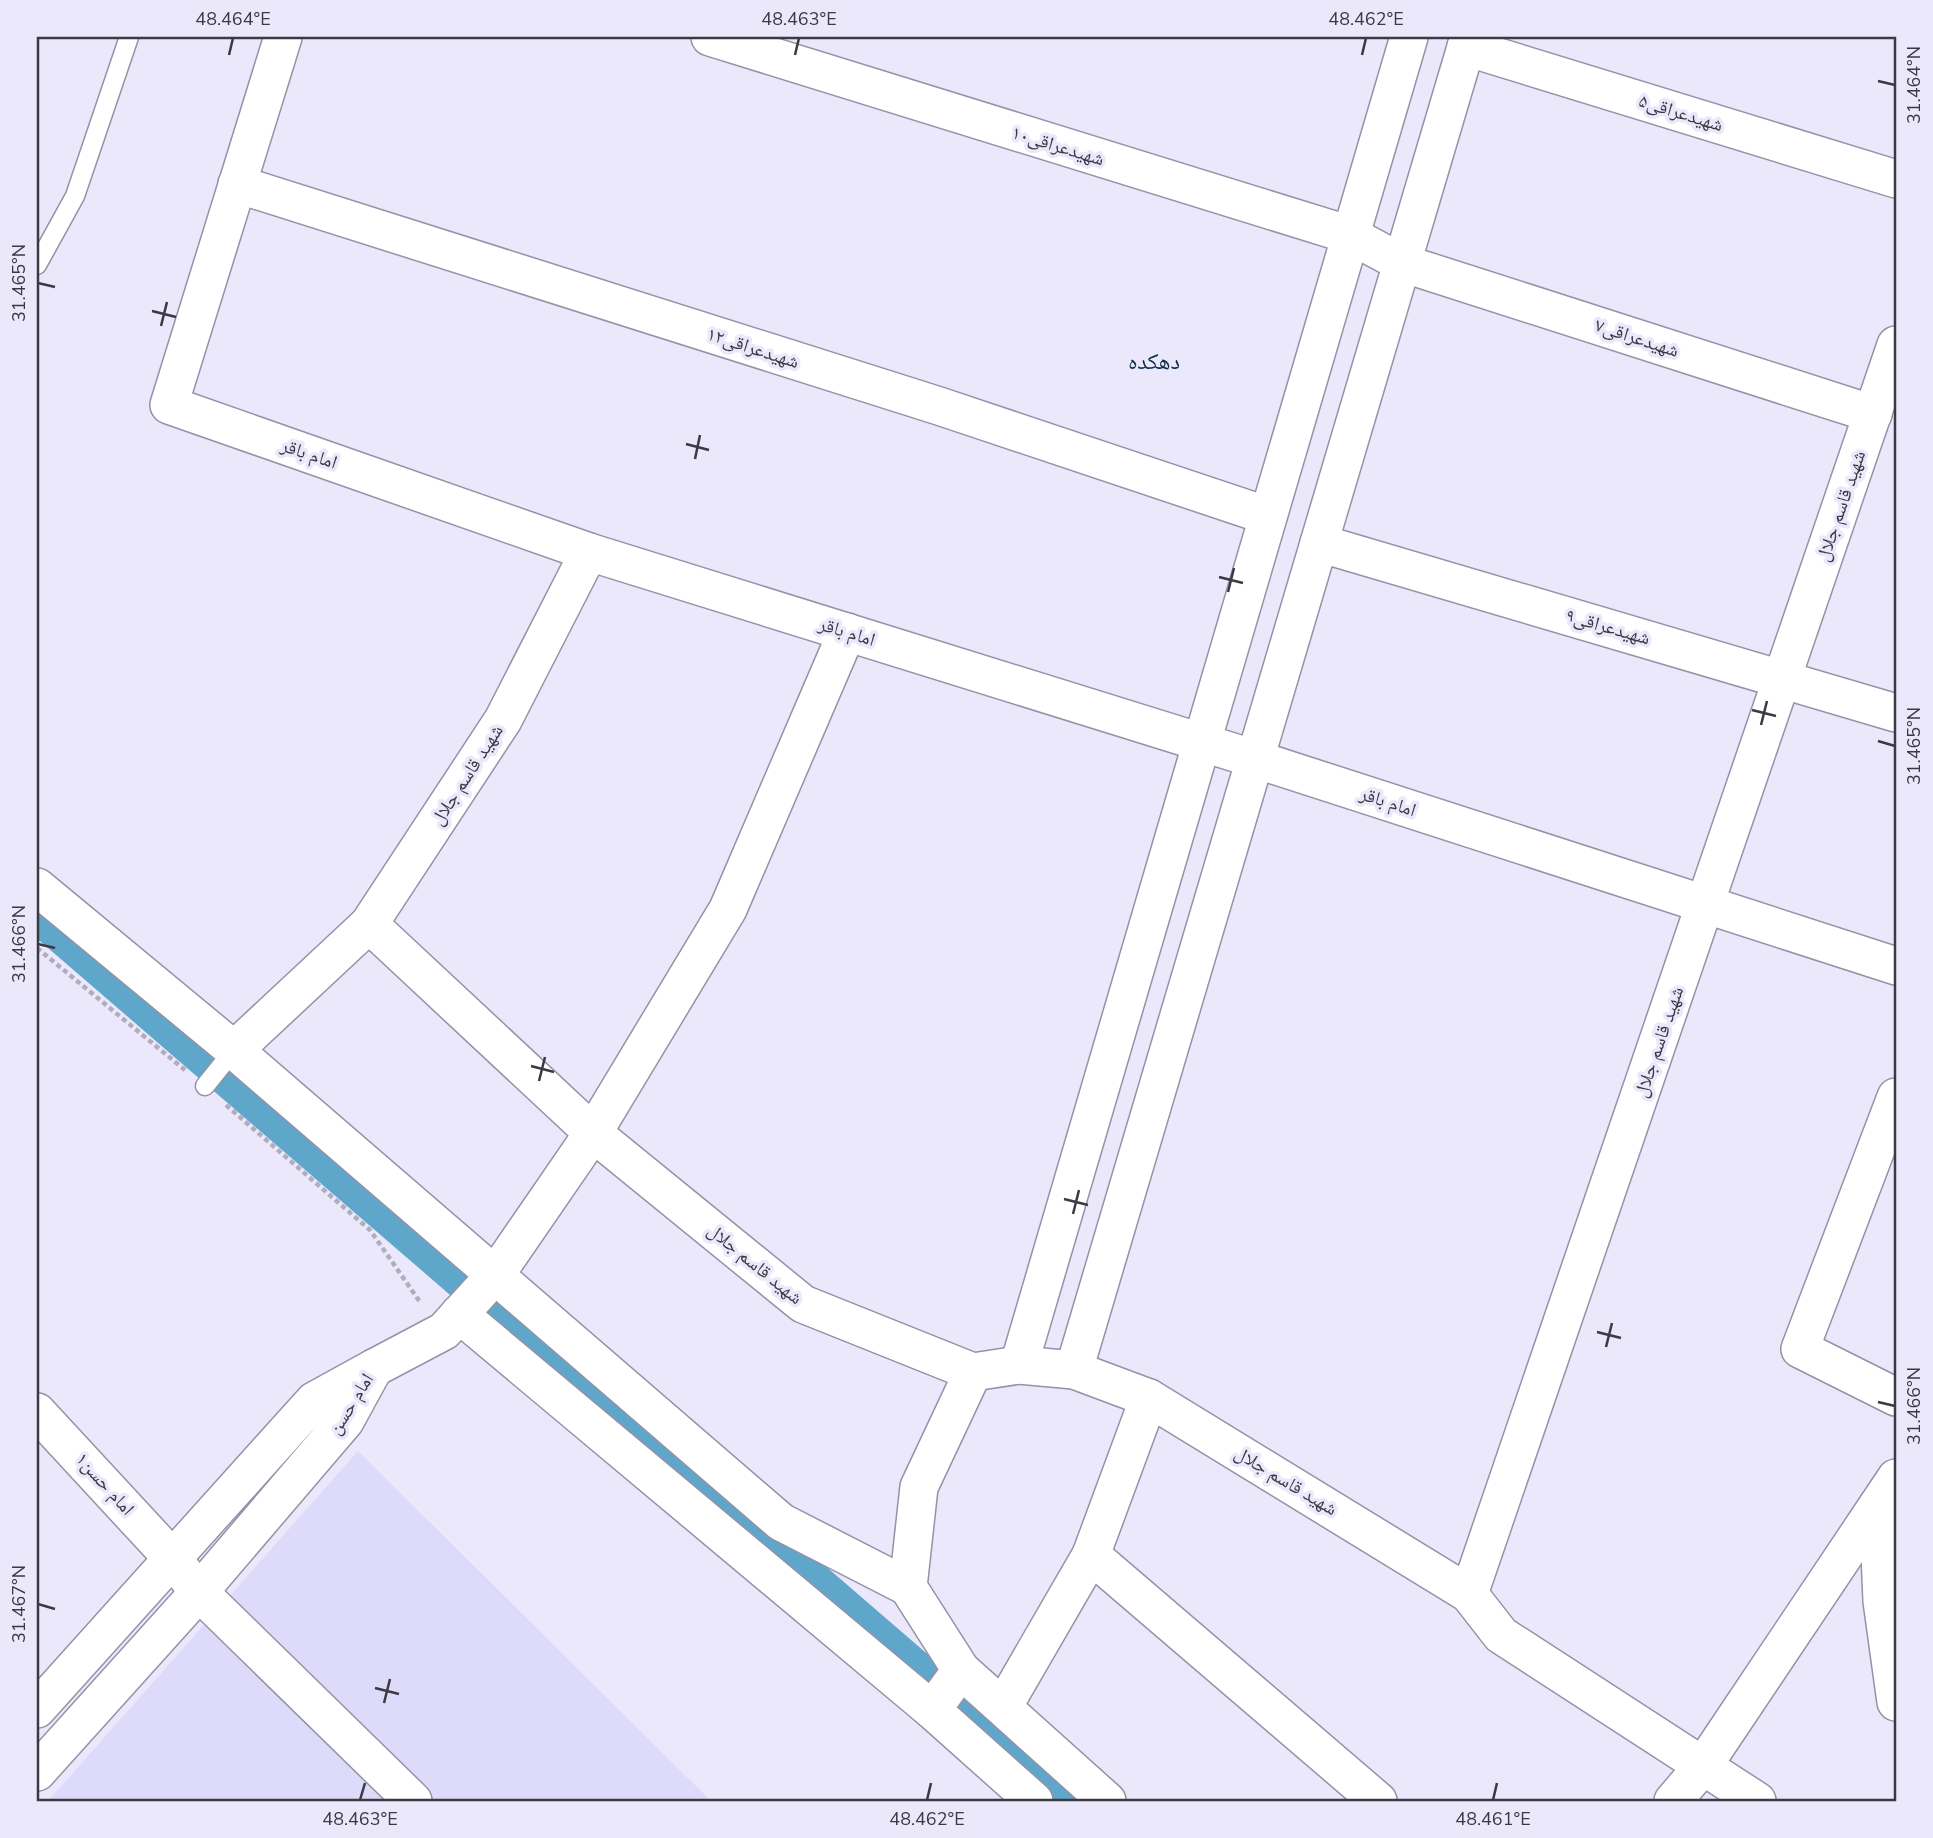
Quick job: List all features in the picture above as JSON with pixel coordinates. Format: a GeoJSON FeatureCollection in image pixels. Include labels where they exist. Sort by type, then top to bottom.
{"type":"FeatureCollection","features":[{"type":"Feature","properties":{"kind":"street","name":"امام باقر"},"geometry":{"type":"LineString","coordinates":[[283,37],[169,405],[589,552],[1255,759],[1896,966]]}},
{"type":"Feature","properties":{"kind":"street","name":"شهیدعراقی۱۰"},"geometry":{"type":"LineString","coordinates":[[710,37],[1350,234],[1402,263]]}},
{"type":"Feature","properties":{"kind":"street"},"geometry":{"type":"LineString","coordinates":[[1019,1365],[1409,37]]}},
{"type":"Feature","properties":{"kind":"street"},"geometry":{"type":"LineString","coordinates":[[1074,1370],[1467,42]]}},
{"type":"Feature","properties":{"kind":"street","name":"شهیدعراقی۵"},"geometry":{"type":"LineString","coordinates":[[1467,42],[1896,179]]}},
{"type":"Feature","properties":{"kind":"street","name":"شهیدعراقی۱۲"},"geometry":{"type":"LineString","coordinates":[[237,184],[939,406],[1268,516]]}},
{"type":"Feature","properties":{"kind":"street","name":"شهیدعراقی۷"},"geometry":{"type":"LineString","coordinates":[[1402,263],[1882,406]]}},
{"type":"Feature","properties":{"kind":"street","name":"شهید قاسم جلال"},"geometry":{"type":"LineString","coordinates":[[589,552],[503,720],[369,924],[593,1133],[803,1304],[973,1372],[1019,1365],[1074,1370],[1149,1398],[1469,1594],[1783,677],[1882,406],[1896,345]]}},
{"type":"Feature","properties":{"kind":"street","name":"شهیدعراقی۹"},"geometry":{"type":"LineString","coordinates":[[1319,543],[1783,677],[1896,713]]}},
{"type":"Feature","properties":{"kind":"street"},"geometry":{"type":"LineString","coordinates":[[374,1368],[471,1301],[593,1133],[728,909],[847,632]]}},
{"type":"Feature","properties":{"kind":"street"},"geometry":{"type":"LineString","coordinates":[[37,887],[231,1054],[471,1301],[764,1538],[946,1691],[1034,1801]]}},
{"type":"Feature","properties":{"kind":"street"},"geometry":{"type":"LineString","coordinates":[[231,1054],[369,924]]}},
{"type":"Feature","properties":{"kind":"street"},"geometry":{"type":"LineString","coordinates":[[1896,1097],[1800,1349],[1896,1397]]}},
{"type":"Feature","properties":{"kind":"street"},"geometry":{"type":"LineString","coordinates":[[471,1301],[764,1538],[908,1587]]}},
{"type":"Feature","properties":{"kind":"street","name":"امام حسن"},"geometry":{"type":"LineString","coordinates":[[37,1709],[314,1401],[374,1368]]}},
{"type":"Feature","properties":{"kind":"street","name":"امام حسن"},"geometry":{"type":"LineString","coordinates":[[37,1772],[199,1592],[345,1421],[374,1368]]}},
{"type":"Feature","properties":{"kind":"street"},"geometry":{"type":"LineString","coordinates":[[946,1691],[908,1587],[919,1487],[973,1372]]}},
{"type":"Feature","properties":{"kind":"street"},"geometry":{"type":"LineString","coordinates":[[1003,1707],[1091,1556],[1149,1398]]}},
{"type":"Feature","properties":{"kind":"street","name":"امام حسن۱"},"geometry":{"type":"LineString","coordinates":[[37,1412],[173,1558],[199,1592],[413,1801]]}},
{"type":"Feature","properties":{"kind":"street"},"geometry":{"type":"LineString","coordinates":[[1887,1492],[1882,1601],[1896,1702]]}},
{"type":"Feature","properties":{"kind":"street"},"geometry":{"type":"LineString","coordinates":[[1673,1801],[1703,1766],[1887,1492]]}},
{"type":"Feature","properties":{"kind":"street"},"geometry":{"type":"LineString","coordinates":[[1091,1556],[1378,1801]]}},
{"type":"Feature","properties":{"kind":"street"},"geometry":{"type":"LineString","coordinates":[[1469,1594],[1501,1635],[1757,1801]]}},
{"type":"Feature","properties":{"kind":"street"},"geometry":{"type":"LineString","coordinates":[[946,1691],[1003,1707],[1107,1801]]}},
{"type":"Feature","properties":{"kind":"lane"},"geometry":{"type":"LineString","coordinates":[[37,265],[75,196],[129,37]]}},
{"type":"Feature","properties":{"kind":"lane"},"geometry":{"type":"LineString","coordinates":[[208,1082],[231,1054]]}},
{"type":"Feature","properties":{"kind":"path"},"geometry":{"type":"LineString","coordinates":[[37,948],[208,1082],[370,1230],[409,1288],[471,1301]]}},
{"type":"Feature","properties":{"kind":"shaded area"},"geometry":{"type":"Polygon","coordinates":[[[358,1451],[711,1801],[48,1801],[358,1451]]]}},
{"type":"Feature","properties":{"kind":"waterway"},"geometry":{"type":"LineString","coordinates":[[37,912],[1067,1801]]}},
{"type":"Feature","properties":{"kind":"district","name":"دهکده"},"geometry":{"type":"Point","coordinates":[1154,361]}}]}
